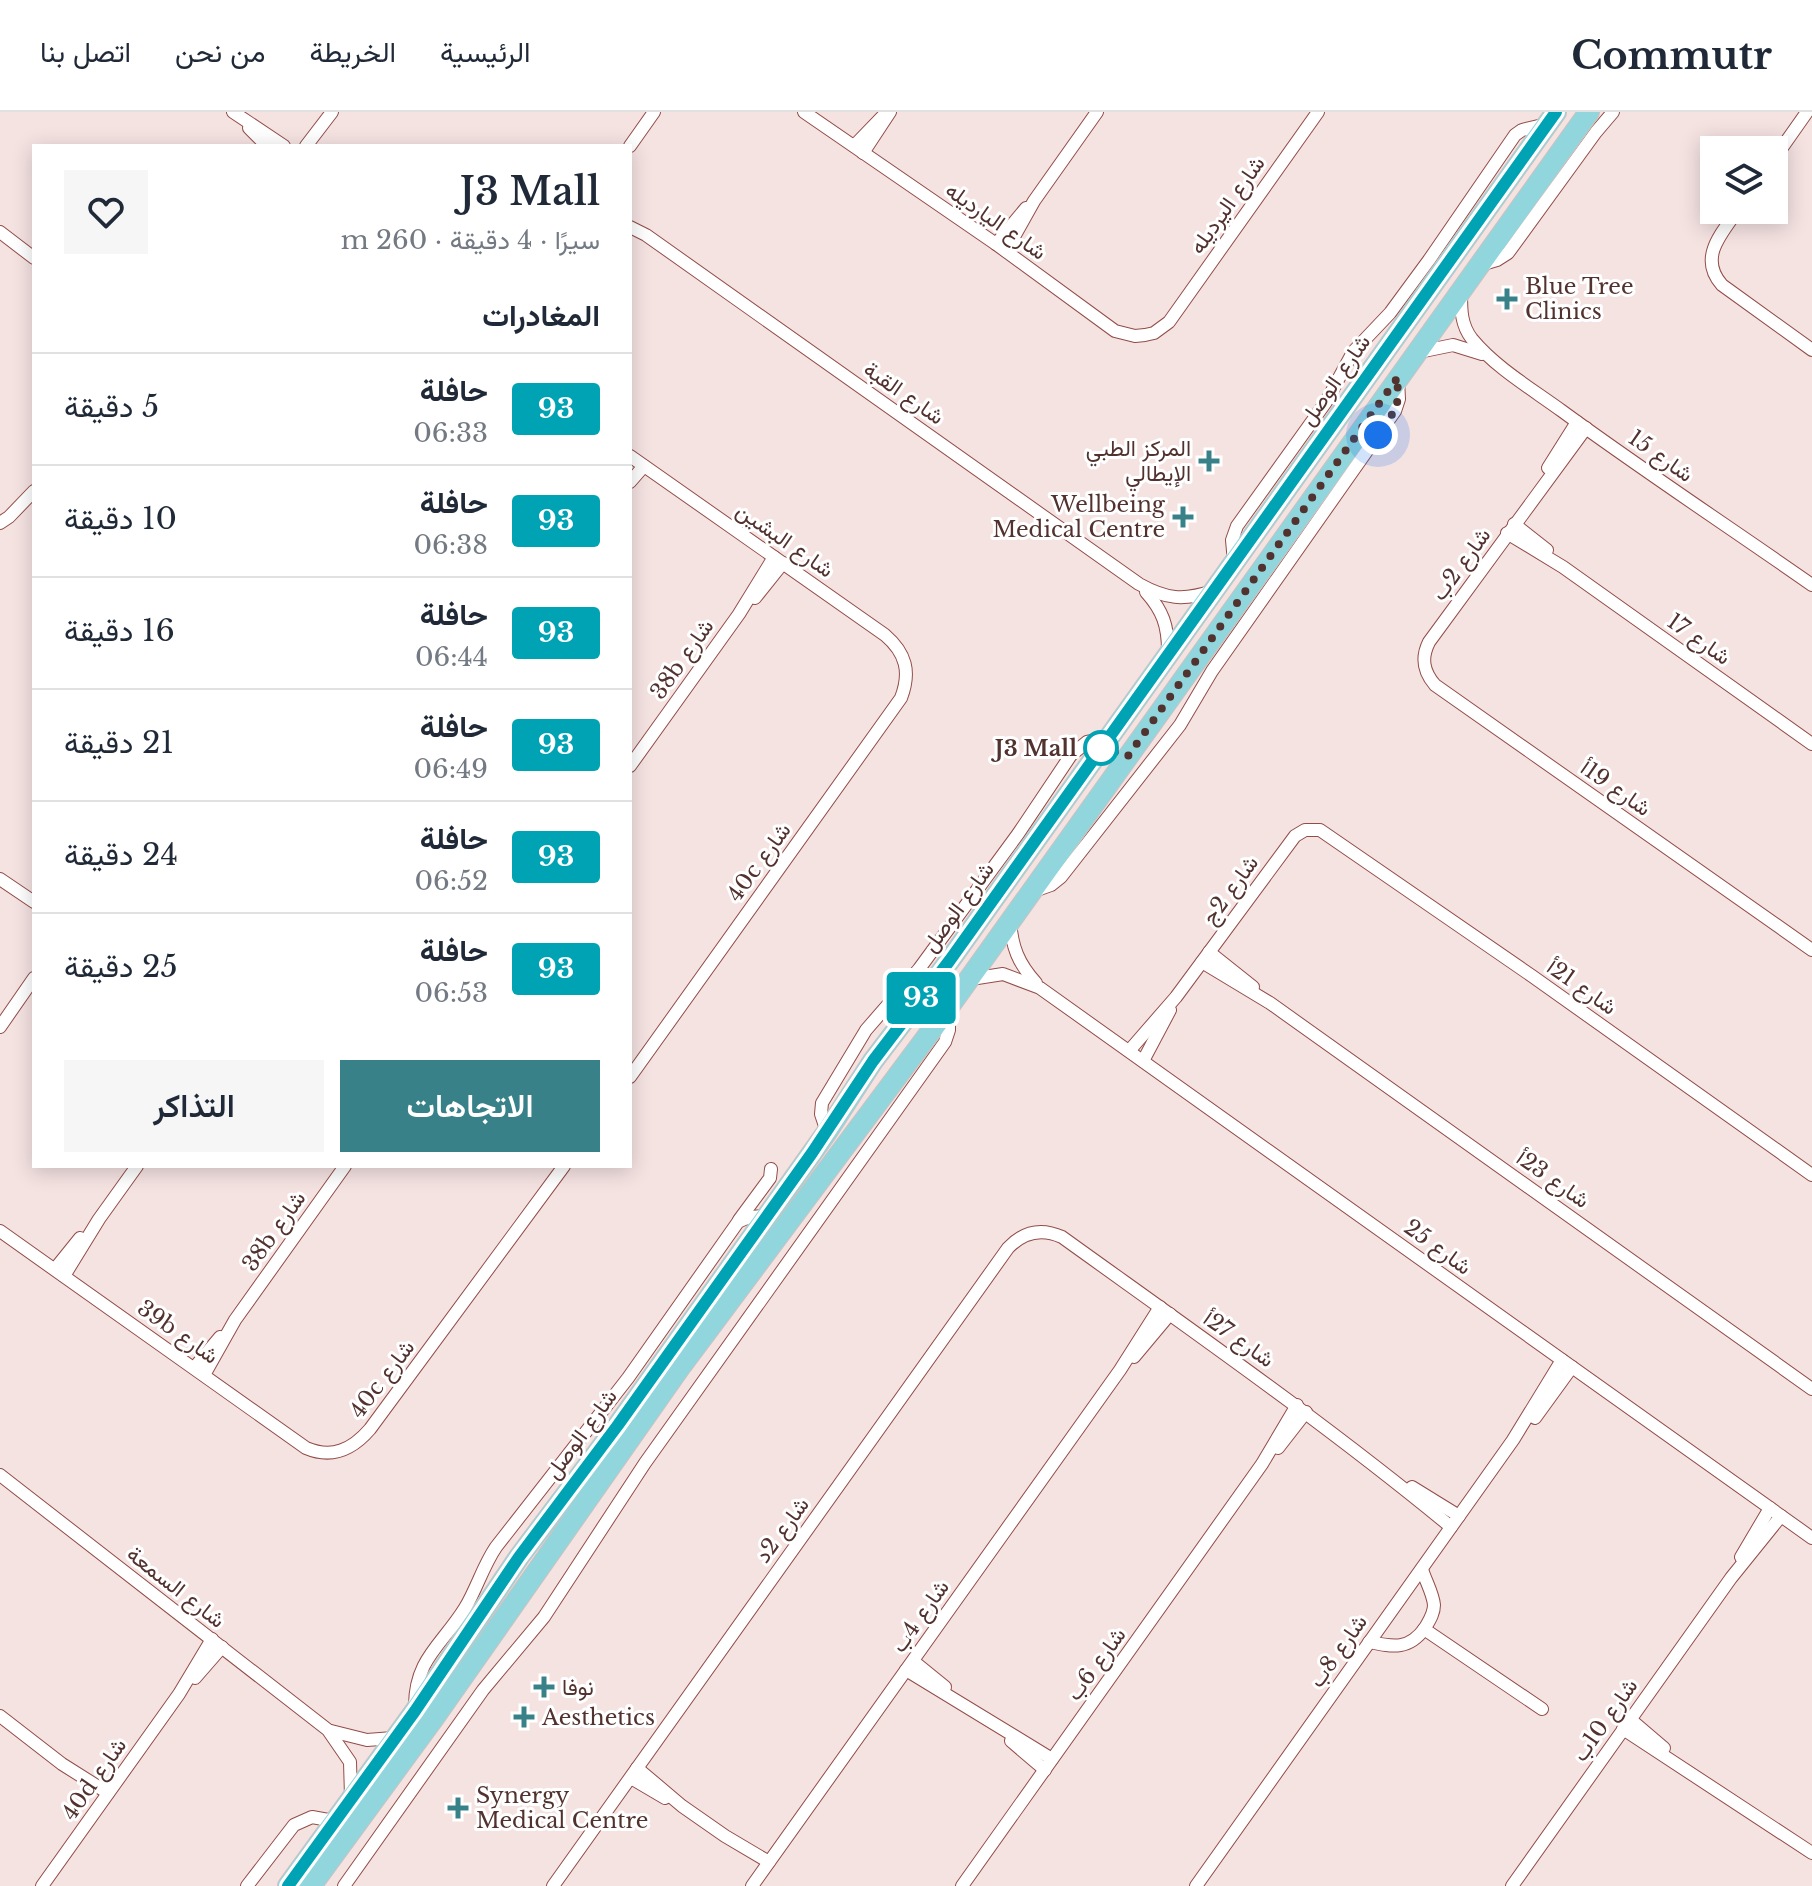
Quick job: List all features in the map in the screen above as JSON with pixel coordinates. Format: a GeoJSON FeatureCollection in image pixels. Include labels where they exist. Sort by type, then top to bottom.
{"type":"FeatureCollection","features":[{"type":"Feature","properties":{"kind":"main road","name":"شارع الوصل"},"geometry":{"type":"LineString","coordinates":[[311,1886],[679,1369],[949,1007],[1589,112]]}},
{"type":"Feature","properties":{"kind":"main road","name":"شارع الوصل"},"geometry":{"type":"LineString","coordinates":[[288,1886],[415,1711],[519,1557],[618,1425],[827,1132],[873,1061],[950,960],[1552,118]]}},
{"type":"Feature","properties":{"kind":"street"},"geometry":{"type":"LineString","coordinates":[[308,144],[332,112]]}},
{"type":"Feature","properties":{"kind":"street"},"geometry":{"type":"LineString","coordinates":[[631,144],[654,112]]}},
{"type":"Feature","properties":{"kind":"street","name":"شارع اليارديله"},"geometry":{"type":"LineString","coordinates":[[804,112],[1115,331],[1145,335],[1154,333],[1169,322]]}},
{"type":"Feature","properties":{"kind":"street"},"geometry":{"type":"LineString","coordinates":[[859,150],[889,112]]}},
{"type":"Feature","properties":{"kind":"street"},"geometry":{"type":"LineString","coordinates":[[1001,248],[1097,112]]}},
{"type":"Feature","properties":{"kind":"street","name":"شارع اليرديله"},"geometry":{"type":"LineString","coordinates":[[1169,322],[1318,112]]}},
{"type":"Feature","properties":{"kind":"street"},"geometry":{"type":"LineString","coordinates":[[1477,266],[1508,253],[1613,112]]}},
{"type":"Feature","properties":{"kind":"street"},"geometry":{"type":"LineString","coordinates":[[1788,139],[1807,112]]}},
{"type":"Feature","properties":{"kind":"street"},"geometry":{"type":"LineString","coordinates":[[238,116],[265,144]]}},
{"type":"Feature","properties":{"kind":"street"},"geometry":{"type":"LineString","coordinates":[[238,116],[281,144]]}},
{"type":"Feature","properties":{"kind":"street","name":"شارع القبة"},"geometry":{"type":"LineString","coordinates":[[632,220],[646,235]]}},
{"type":"Feature","properties":{"kind":"street"},"geometry":{"type":"LineString","coordinates":[[1728,224],[1715,241],[1711,259],[1714,273],[1722,285],[1812,350]]}},
{"type":"Feature","properties":{"kind":"street","name":"شارع القبة"},"geometry":{"type":"LineString","coordinates":[[632,228],[1139,584],[1173,599],[1213,591]]}},
{"type":"Feature","properties":{"kind":"street"},"geometry":{"type":"LineString","coordinates":[[0,232],[32,256]]}},
{"type":"Feature","properties":{"kind":"street","name":"شارع 15"},"geometry":{"type":"LineString","coordinates":[[1462,289],[1461,313],[1465,326],[1471,338],[1489,357],[1581,425],[1812,585]]}},
{"type":"Feature","properties":{"kind":"street","name":"شارع 15"},"geometry":{"type":"LineString","coordinates":[[1415,354],[1453,345],[1489,357]]}},
{"type":"Feature","properties":{"kind":"street","name":"شارع 2ب"},"geometry":{"type":"LineString","coordinates":[[1429,642],[1581,425]]}},
{"type":"Feature","properties":{"kind":"street","name":"شارع البشين"},"geometry":{"type":"LineString","coordinates":[[635,462],[885,635],[903,654],[907,665]]}},
{"type":"Feature","properties":{"kind":"street"},"geometry":{"type":"LineString","coordinates":[[0,523],[32,493]]}},
{"type":"Feature","properties":{"kind":"street","name":"شارع 17"},"geometry":{"type":"LineString","coordinates":[[1510,529],[1812,744]]}},
{"type":"Feature","properties":{"kind":"street","name":"38b شارع"},"geometry":{"type":"LineString","coordinates":[[632,763],[778,560]]}},
{"type":"Feature","properties":{"kind":"street","name":"شارع القبة"},"geometry":{"type":"LineString","coordinates":[[1139,584],[1163,615],[1168,630],[1167,656]]}},
{"type":"Feature","properties":{"kind":"street","name":"شارع 19أ"},"geometry":{"type":"LineString","coordinates":[[1429,642],[1424,654],[1424,667],[1435,685],[1812,950]]}},
{"type":"Feature","properties":{"kind":"street","name":"40c شارع"},"geometry":{"type":"LineString","coordinates":[[632,1070],[901,698],[907,665]]}},
{"type":"Feature","properties":{"kind":"street","name":"شارع 2ج"},"geometry":{"type":"LineString","coordinates":[[1129,1051],[1176,997],[1295,836],[1313,829],[1328,833]]}},
{"type":"Feature","properties":{"kind":"street","name":"شارع 21أ"},"geometry":{"type":"LineString","coordinates":[[1328,833],[1812,1175]]}},
{"type":"Feature","properties":{"kind":"street"},"geometry":{"type":"LineString","coordinates":[[0,879],[32,901]]}},
{"type":"Feature","properties":{"kind":"street"},"geometry":{"type":"LineString","coordinates":[[21,895],[32,908]]}},
{"type":"Feature","properties":{"kind":"street","name":"شارع 25"},"geometry":{"type":"LineString","coordinates":[[1010,921],[1014,952],[1040,988]]}},
{"type":"Feature","properties":{"kind":"street","name":"شارع 23أ"},"geometry":{"type":"LineString","coordinates":[[1206,957],[1245,980],[1270,1003],[1812,1389]]}},
{"type":"Feature","properties":{"kind":"street","name":"شارع 25"},"geometry":{"type":"LineString","coordinates":[[968,980],[1003,974],[1040,988],[1812,1538]]}},
{"type":"Feature","properties":{"kind":"street"},"geometry":{"type":"LineString","coordinates":[[0,1027],[32,981]]}},
{"type":"Feature","properties":{"kind":"street","name":"شارع 2ج"},"geometry":{"type":"LineString","coordinates":[[1143,1061],[1176,997]]}},
{"type":"Feature","properties":{"kind":"street"},"geometry":{"type":"LineString","coordinates":[[344,1886],[483,1690],[544,1617],[645,1463],[945,1042],[949,1030],[949,1007]]}},
{"type":"Feature","properties":{"kind":"street"},"geometry":{"type":"LineString","coordinates":[[60,1272],[136,1168]]}},
{"type":"Feature","properties":{"kind":"street","name":"38b شارع"},"geometry":{"type":"LineString","coordinates":[[199,1372],[344,1168]]}},
{"type":"Feature","properties":{"kind":"street","name":"40c شارع"},"geometry":{"type":"LineString","coordinates":[[338,1453],[370,1429],[563,1168]]}},
{"type":"Feature","properties":{"kind":"street"},"geometry":{"type":"LineString","coordinates":[[415,1711],[415,1691],[420,1672],[466,1605],[491,1554],[628,1378],[770,1178],[771,1169]]}},
{"type":"Feature","properties":{"kind":"street"},"geometry":{"type":"LineString","coordinates":[[738,1222],[749,1217],[766,1216]]}},
{"type":"Feature","properties":{"kind":"street","name":"39b شارع"},"geometry":{"type":"LineString","coordinates":[[0,1231],[306,1448],[321,1453],[338,1453]]}},
{"type":"Feature","properties":{"kind":"street","name":"شارع 2د"},"geometry":{"type":"LineString","coordinates":[[553,1886],[1008,1248],[1021,1237],[1036,1231],[1062,1237]]}},
{"type":"Feature","properties":{"kind":"street","name":"شارع 27أ"},"geometry":{"type":"LineString","coordinates":[[1062,1237],[1455,1521]]}},
{"type":"Feature","properties":{"kind":"street","name":"شارع 4ب"},"geometry":{"type":"LineString","coordinates":[[752,1886],[1165,1311]]}},
{"type":"Feature","properties":{"kind":"street","name":"شارع 8ب"},"geometry":{"type":"LineString","coordinates":[[1196,1886],[1567,1364]]}},
{"type":"Feature","properties":{"kind":"street","name":"شارع 6ب"},"geometry":{"type":"LineString","coordinates":[[962,1886],[1302,1408]]}},
{"type":"Feature","properties":{"kind":"street","name":"شارع السمعة"},"geometry":{"type":"LineString","coordinates":[[0,1475],[328,1730],[350,1762],[353,1779],[351,1798]]}},
{"type":"Feature","properties":{"kind":"street","name":"شارع 10ب"},"geometry":{"type":"LineString","coordinates":[[1731,1578],[1770,1508]]}},
{"type":"Feature","properties":{"kind":"street","name":"شارع 10ب"},"geometry":{"type":"LineString","coordinates":[[1512,1886],[1731,1578],[1781,1516]]}},
{"type":"Feature","properties":{"kind":"street"},"geometry":{"type":"LineString","coordinates":[[1369,1642],[1403,1647],[1424,1629],[1433,1613],[1434,1603],[1422,1569]]}},
{"type":"Feature","properties":{"kind":"street"},"geometry":{"type":"LineString","coordinates":[[1424,1629],[1542,1709]]}},
{"type":"Feature","properties":{"kind":"street","name":"40d شارع"},"geometry":{"type":"LineString","coordinates":[[42,1886],[217,1643]]}},
{"type":"Feature","properties":{"kind":"street"},"geometry":{"type":"LineString","coordinates":[[909,1666],[1048,1764]]}},
{"type":"Feature","properties":{"kind":"street"},"geometry":{"type":"LineString","coordinates":[[0,1716],[105,1798]]}},
{"type":"Feature","properties":{"kind":"street"},"geometry":{"type":"LineString","coordinates":[[1627,1724],[1680,1765],[1812,1853]]}},
{"type":"Feature","properties":{"kind":"street","name":"شارع السمعة"},"geometry":{"type":"LineString","coordinates":[[328,1730],[367,1740],[393,1738]]}},
{"type":"Feature","properties":{"kind":"street"},"geometry":{"type":"LineString","coordinates":[[634,1773],[766,1866]]}},
{"type":"Feature","properties":{"kind":"street"},"geometry":{"type":"LineString","coordinates":[[247,1886],[294,1825],[312,1817],[334,1821]]}},
{"type":"Feature","properties":{"kind":"bus line","name":"93"},"geometry":{"type":"LineString","coordinates":[[288,1886],[415,1711],[519,1557],[618,1425],[827,1132],[873,1061],[950,960],[1556,112]]}},
{"type":"Feature","properties":{"kind":"place","name":"Blue Tree Clinics"},"geometry":{"type":"Point","coordinates":[1507,299]}},
{"type":"Feature","properties":{"kind":"place","name":"المركز الطبي الإيطالي"},"geometry":{"type":"Point","coordinates":[1209,461]}},
{"type":"Feature","properties":{"kind":"place","name":"Wellbeing Medical Centre"},"geometry":{"type":"Point","coordinates":[1183,517]}},
{"type":"Feature","properties":{"kind":"place","name":"J3 Mall"},"geometry":{"type":"Point","coordinates":[1101,748]}},
{"type":"Feature","properties":{"kind":"place","name":"نوفا"},"geometry":{"type":"Point","coordinates":[544,1687]}},
{"type":"Feature","properties":{"kind":"place","name":"Aesthetics"},"geometry":{"type":"Point","coordinates":[524,1717]}},
{"type":"Feature","properties":{"kind":"place","name":"Synergy Medical Centre"},"geometry":{"type":"Point","coordinates":[458,1808]}},
{"type":"Feature","properties":{"kind":"route"},"geometry":{"type":"LineString","coordinates":[[1101,748],[1128,756],[1398,377],[1397,407],[1378,435]]}}]}
